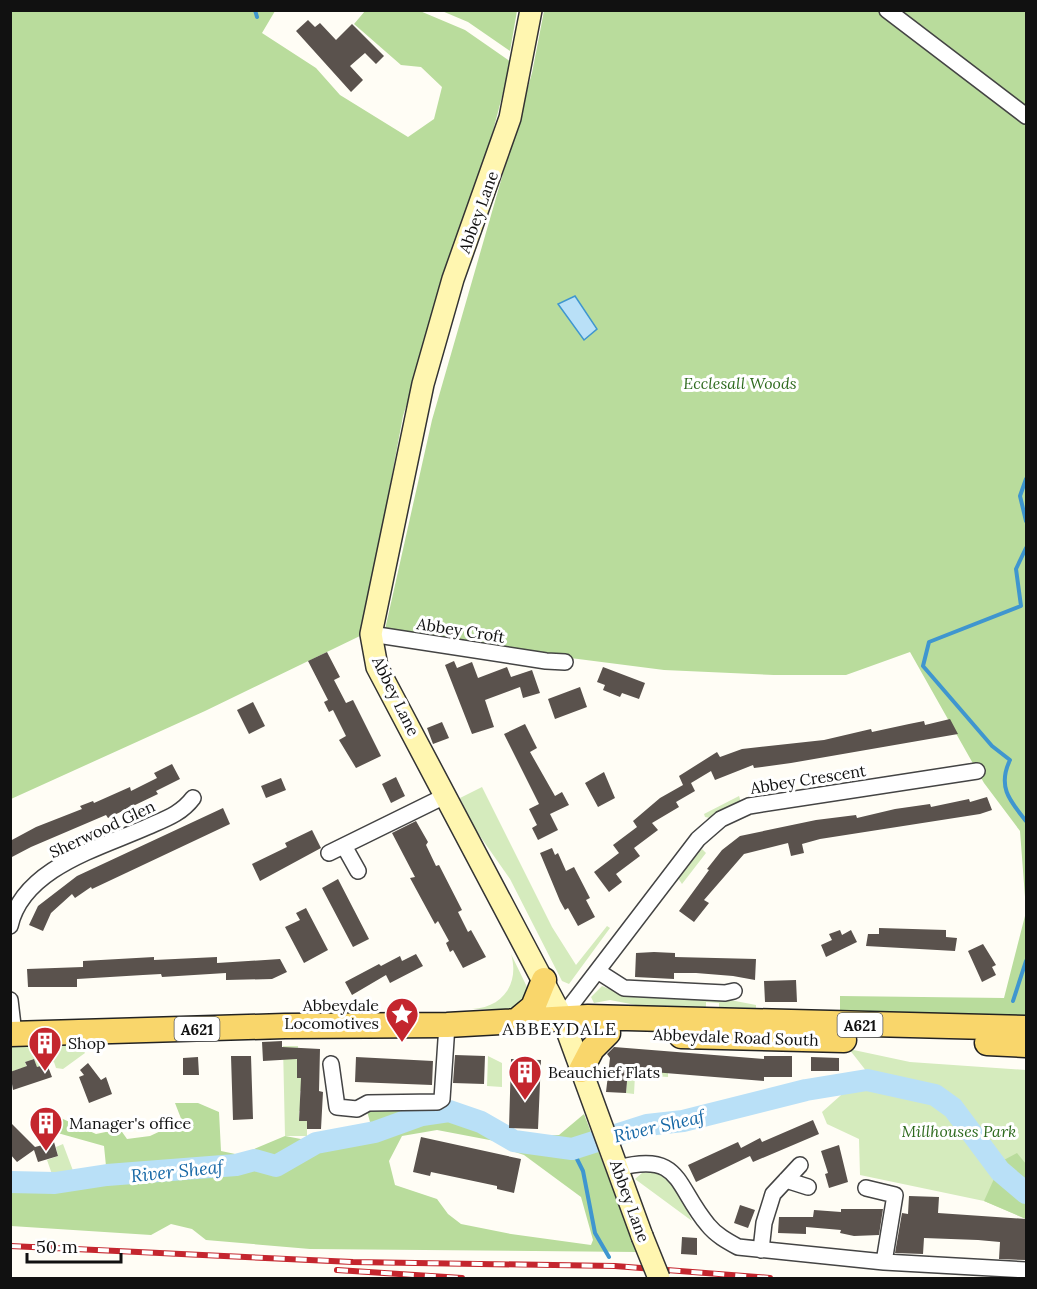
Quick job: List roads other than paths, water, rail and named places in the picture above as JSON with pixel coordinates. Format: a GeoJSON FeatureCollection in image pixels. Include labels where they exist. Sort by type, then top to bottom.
{"type":"FeatureCollection","features":[{"type":"Feature","properties":{"kind":"main road","name":"Abbey Lane"},"geometry":{"type":"LineString","coordinates":[[531,10],[510,118],[453,279],[423,384],[371,634],[378,667],[544,981],[565,1026],[658,1278]]}},
{"type":"Feature","properties":{"kind":"main road"},"geometry":{"type":"LineString","coordinates":[[515,1022],[533,1008],[544,981]]}},
{"type":"Feature","properties":{"kind":"main road","name":"Abbeydale Road South"},"geometry":{"type":"LineString","coordinates":[[12,1034],[515,1022],[565,1026],[1026,1028]]}},
{"type":"Feature","properties":{"kind":"main road","name":"Abbeydale Road South"},"geometry":{"type":"LineString","coordinates":[[447,1024],[488,1035],[565,1026],[608,1033],[1026,1045]]}},
{"type":"Feature","properties":{"kind":"main road"},"geometry":{"type":"LineString","coordinates":[[580,1070],[592,1049],[608,1033]]}},
{"type":"Feature","properties":{"kind":"street"},"geometry":{"type":"LineString","coordinates":[[886,10],[1026,116]]}},
{"type":"Feature","properties":{"kind":"street","name":"Abbey Croft"},"geometry":{"type":"LineString","coordinates":[[371,634],[547,668],[565,662]]}},
{"type":"Feature","properties":{"kind":"street","name":"Abbey Crescent"},"geometry":{"type":"LineString","coordinates":[[565,1026],[599,972],[698,839],[712,825],[749,806],[977,771]]}},
{"type":"Feature","properties":{"kind":"street"},"geometry":{"type":"LineString","coordinates":[[329,853],[445,796]]}},
{"type":"Feature","properties":{"kind":"street","name":"Sherwood Glen"},"geometry":{"type":"LineString","coordinates":[[10,926],[22,900],[48,874],[70,861],[177,814],[193,798]]}},
{"type":"Feature","properties":{"kind":"street"},"geometry":{"type":"LineString","coordinates":[[344,846],[358,871]]}},
{"type":"Feature","properties":{"kind":"street"},"geometry":{"type":"LineString","coordinates":[[599,972],[624,988],[724,993],[734,991]]}},
{"type":"Feature","properties":{"kind":"street"},"geometry":{"type":"LineString","coordinates":[[10,1000],[12,1034]]}},
{"type":"Feature","properties":{"kind":"street"},"geometry":{"type":"LineString","coordinates":[[331,1064],[336,1107],[357,1108],[368,1103],[437,1102],[442,1099],[447,1024]]}},
{"type":"Feature","properties":{"kind":"street"},"geometry":{"type":"LineString","coordinates":[[615,1162],[665,1166],[678,1176],[712,1230],[738,1247],[884,1262],[1026,1270]]}},
{"type":"Feature","properties":{"kind":"street"},"geometry":{"type":"LineString","coordinates":[[761,1250],[773,1194],[800,1166]]}},
{"type":"Feature","properties":{"kind":"street"},"geometry":{"type":"LineString","coordinates":[[786,1180],[808,1187]]}},
{"type":"Feature","properties":{"kind":"street"},"geometry":{"type":"LineString","coordinates":[[866,1188],[895,1195],[884,1262]]}},
{"type":"Feature","properties":{"kind":"water"},"geometry":{"type":"Polygon","coordinates":[[[575,296],[597,329],[584,340],[558,304],[575,296]]]}},
{"type":"Feature","properties":{"kind":"waterway"},"geometry":{"type":"LineString","coordinates":[[255,10],[257,17]]}},
{"type":"Feature","properties":{"kind":"waterway"},"geometry":{"type":"LineString","coordinates":[[1026,479],[1020,496],[1026,521]]}},
{"type":"Feature","properties":{"kind":"waterway"},"geometry":{"type":"LineString","coordinates":[[1026,548],[1016,569],[1021,606],[929,642],[923,666],[992,746],[1010,760],[1006,770],[1005,786],[1010,800],[1026,821]]}},
{"type":"Feature","properties":{"kind":"waterway"},"geometry":{"type":"LineString","coordinates":[[1013,1001],[1026,961]]}},
{"type":"Feature","properties":{"kind":"waterway","name":"River Sheaf"},"geometry":{"type":"LineString","coordinates":[[10,1182],[55,1183],[107,1175],[236,1165],[255,1160],[276,1166],[316,1143],[375,1132],[422,1115],[449,1111],[481,1122],[514,1141],[572,1149],[647,1125],[683,1121],[806,1090],[867,1080],[935,1095],[953,1108],[1000,1171],[1026,1193]]}},
{"type":"Feature","properties":{"kind":"waterway"},"geometry":{"type":"LineString","coordinates":[[572,1149],[583,1171],[595,1233],[609,1257]]}},
{"type":"Feature","properties":{"kind":"railway"},"geometry":{"type":"LineString","coordinates":[[10,1246],[353,1262],[615,1266],[770,1278]]}},
{"type":"Feature","properties":{"kind":"railway"},"geometry":{"type":"LineString","coordinates":[[337,1270],[462,1278]]}},
{"type":"Feature","properties":{"kind":"place","name":"Abbeydale Locomotives"},"geometry":{"type":"Point","coordinates":[402,1043]}},
{"type":"Feature","properties":{"kind":"place","name":"Shop"},"geometry":{"type":"Point","coordinates":[45,1072]}},
{"type":"Feature","properties":{"kind":"place","name":"Beauchief Flats"},"geometry":{"type":"Point","coordinates":[525,1101]}},
{"type":"Feature","properties":{"kind":"place","name":"Manager's office"},"geometry":{"type":"Point","coordinates":[46,1152]}},
{"type":"Feature","properties":{"kind":"district","name":"ABBEYDALE"},"geometry":{"type":"Point","coordinates":[560,1028]}},
{"type":"Feature","properties":{"kind":"park label","name":"Ecclesall Woods"},"geometry":{"type":"Point","coordinates":[740,383]}},
{"type":"Feature","properties":{"kind":"park label","name":"Millhouses Park"},"geometry":{"type":"Point","coordinates":[959,1131]}}]}
